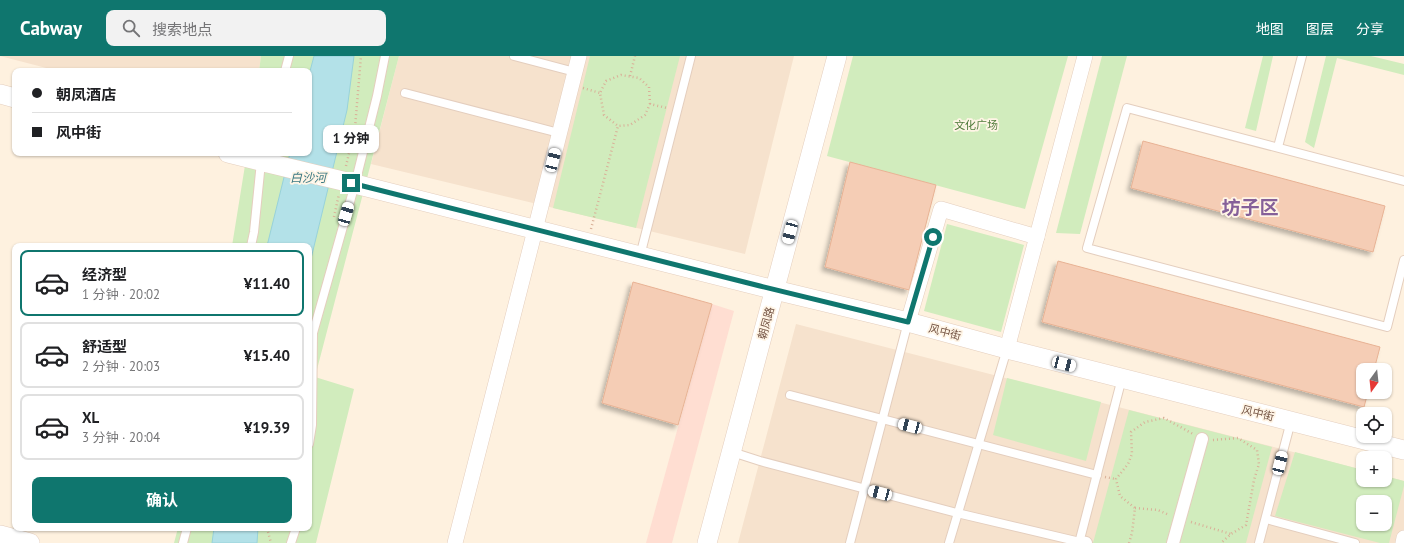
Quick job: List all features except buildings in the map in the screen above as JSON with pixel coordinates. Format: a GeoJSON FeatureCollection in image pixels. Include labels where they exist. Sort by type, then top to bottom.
{"type":"FeatureCollection","features":[{"type":"Feature","properties":{"kind":"street"},"geometry":{"type":"LineString","coordinates":[[455,543],[536,230],[579,56]]}},
{"type":"Feature","properties":{"kind":"street","name":"朝凤路"},"geometry":{"type":"LineString","coordinates":[[708,543],[837,56]]}},
{"type":"Feature","properties":{"kind":"street"},"geometry":{"type":"LineString","coordinates":[[1007,349],[1084,56]]}},
{"type":"Feature","properties":{"kind":"street"},"geometry":{"type":"LineString","coordinates":[[0,94],[12,97]]}},
{"type":"Feature","properties":{"kind":"street","name":"风中街"},"geometry":{"type":"LineString","coordinates":[[246,156],[264,159],[353,184],[908,322],[1007,349],[1404,450]]}},
{"type":"Feature","properties":{"kind":"street"},"geometry":{"type":"LineString","coordinates":[[908,322],[941,209],[1037,237]]}},
{"type":"Feature","properties":{"kind":"street"},"geometry":{"type":"LineString","coordinates":[[1173,543],[1202,439]]}},
{"type":"Feature","properties":{"kind":"street"},"geometry":{"type":"LineString","coordinates":[[0,535],[30,543]]}},
{"type":"Feature","properties":{"kind":"street"},"geometry":{"type":"LineString","coordinates":[[1403,543],[1404,538]]}},
{"type":"Feature","properties":{"kind":"lane"},"geometry":{"type":"LineString","coordinates":[[286,68],[289,56]]}},
{"type":"Feature","properties":{"kind":"lane"},"geometry":{"type":"LineString","coordinates":[[312,425],[313,333],[377,96],[385,56]]}},
{"type":"Feature","properties":{"kind":"lane"},"geometry":{"type":"LineString","coordinates":[[514,56],[575,72]]}},
{"type":"Feature","properties":{"kind":"lane"},"geometry":{"type":"LineString","coordinates":[[640,256],[691,56]]}},
{"type":"Feature","properties":{"kind":"lane"},"geometry":{"type":"LineString","coordinates":[[1278,148],[1302,56]]}},
{"type":"Feature","properties":{"kind":"lane"},"geometry":{"type":"LineString","coordinates":[[405,93],[560,133]]}},
{"type":"Feature","properties":{"kind":"lane"},"geometry":{"type":"LineString","coordinates":[[1404,181],[1127,108],[1087,248],[1387,327],[1404,260]]}},
{"type":"Feature","properties":{"kind":"lane"},"geometry":{"type":"LineString","coordinates":[[251,243],[264,159]]}},
{"type":"Feature","properties":{"kind":"lane"},"geometry":{"type":"LineString","coordinates":[[850,543],[908,322]]}},
{"type":"Feature","properties":{"kind":"lane"},"geometry":{"type":"LineString","coordinates":[[949,543],[1007,349]]}},
{"type":"Feature","properties":{"kind":"lane"},"geometry":{"type":"LineString","coordinates":[[732,452],[760,461],[957,514],[1082,543],[1097,475],[1122,378]]}},
{"type":"Feature","properties":{"kind":"lane"},"geometry":{"type":"LineString","coordinates":[[790,395],[1097,475]]}},
{"type":"Feature","properties":{"kind":"lane"},"geometry":{"type":"LineString","coordinates":[[1260,543],[1291,421]]}},
{"type":"Feature","properties":{"kind":"lane"},"geometry":{"type":"LineString","coordinates":[[1266,519],[1355,543]]}},
{"type":"Feature","properties":{"kind":"lane"},"geometry":{"type":"LineString","coordinates":[[183,543],[186,531]]}},
{"type":"Feature","properties":{"kind":"lane"},"geometry":{"type":"LineString","coordinates":[[292,543],[295,531]]}},
{"type":"Feature","properties":{"kind":"path"},"geometry":{"type":"LineString","coordinates":[[630,76],[635,56]]}},
{"type":"Feature","properties":{"kind":"path"},"geometry":{"type":"LineString","coordinates":[[621,75],[630,76],[639,78],[649,87],[650,104],[645,115],[630,125],[618,126],[604,115],[600,93],[606,81],[621,75]]}},
{"type":"Feature","properties":{"kind":"path"},"geometry":{"type":"LineString","coordinates":[[650,104],[677,111]]}},
{"type":"Feature","properties":{"kind":"path"},"geometry":{"type":"LineString","coordinates":[[587,243],[618,126]]}},
{"type":"Feature","properties":{"kind":"path"},"geometry":{"type":"LineString","coordinates":[[268,531],[271,543]]}},
{"type":"Feature","properties":{"kind":"shaded area"},"geometry":{"type":"Polygon","coordinates":[[[0,56],[261,56],[259,68],[46,68],[0,56]]]}},
{"type":"Feature","properties":{"kind":"shaded area"},"geometry":{"type":"Polygon","coordinates":[[[399,56],[794,56],[745,254],[371,164],[399,56]]]}},
{"type":"Feature","properties":{"kind":"shaded area"},"geometry":{"type":"Polygon","coordinates":[[[712,304],[734,311],[672,543],[646,543],[712,304]]]}},
{"type":"Feature","properties":{"kind":"shaded area"},"geometry":{"type":"Polygon","coordinates":[[[796,324],[1356,468],[1356,487],[1392,487],[1392,478],[1404,481],[1404,543],[738,543],[796,324]]]}},
{"type":"Feature","properties":{"kind":"green space"},"geometry":{"type":"Polygon","coordinates":[[[261,56],[399,56],[315,377],[354,389],[316,543],[174,543],[177,531],[312,531],[312,243],[232,243],[247,156],[312,156],[312,68],[259,68],[261,56]]]}},
{"type":"Feature","properties":{"kind":"green space"},"geometry":{"type":"Polygon","coordinates":[[[590,56],[680,56],[636,228],[553,208],[590,56]]]}},
{"type":"Feature","properties":{"kind":"green space","name":"文化广场"},"geometry":{"type":"Polygon","coordinates":[[[853,56],[1068,56],[1025,209],[827,156],[853,56]]]}},
{"type":"Feature","properties":{"kind":"green space"},"geometry":{"type":"Polygon","coordinates":[[[1102,56],[1127,56],[1080,234],[1056,233],[1102,56]]]}},
{"type":"Feature","properties":{"kind":"green space"},"geometry":{"type":"Polygon","coordinates":[[[1263,56],[1273,56],[1256,131],[1245,128],[1263,56]]]}},
{"type":"Feature","properties":{"kind":"green space"},"geometry":{"type":"Polygon","coordinates":[[[1326,56],[1371,56],[1404,64],[1404,75],[1337,58],[1314,148],[1305,142],[1326,56]]]}},
{"type":"Feature","properties":{"kind":"green space"},"geometry":{"type":"Polygon","coordinates":[[[947,224],[1024,245],[1001,332],[924,311],[947,224]]]}},
{"type":"Feature","properties":{"kind":"green space"},"geometry":{"type":"Polygon","coordinates":[[[1007,378],[1101,402],[1086,461],[993,435],[1007,378]]]}},
{"type":"Feature","properties":{"kind":"green space"},"geometry":{"type":"Polygon","coordinates":[[[1129,410],[1272,447],[1246,543],[1093,543],[1129,410]]]}},
{"type":"Feature","properties":{"kind":"green space"},"geometry":{"type":"Polygon","coordinates":[[[1295,452],[1356,468],[1356,487],[1392,487],[1392,478],[1404,481],[1404,486],[1389,543],[1380,543],[1275,516],[1295,452]]]}},
{"type":"Feature","properties":{"kind":"water","name":"白沙河"},"geometry":{"type":"Polygon","coordinates":[[[314,56],[354,56],[347,110],[312,255],[312,243],[268,243],[289,156],[312,156],[311,68],[314,56]]]}},
{"type":"Feature","properties":{"kind":"water"},"geometry":{"type":"Polygon","coordinates":[[[214,531],[258,531],[257,543],[212,543],[214,531]]]}},
{"type":"Feature","properties":{"kind":"district","name":"坊子区"},"geometry":{"type":"Point","coordinates":[1250,207]}},
{"type":"Feature","properties":{"kind":"route"},"geometry":{"type":"LineString","coordinates":[[351,183],[908,322],[933,237]]}}]}
